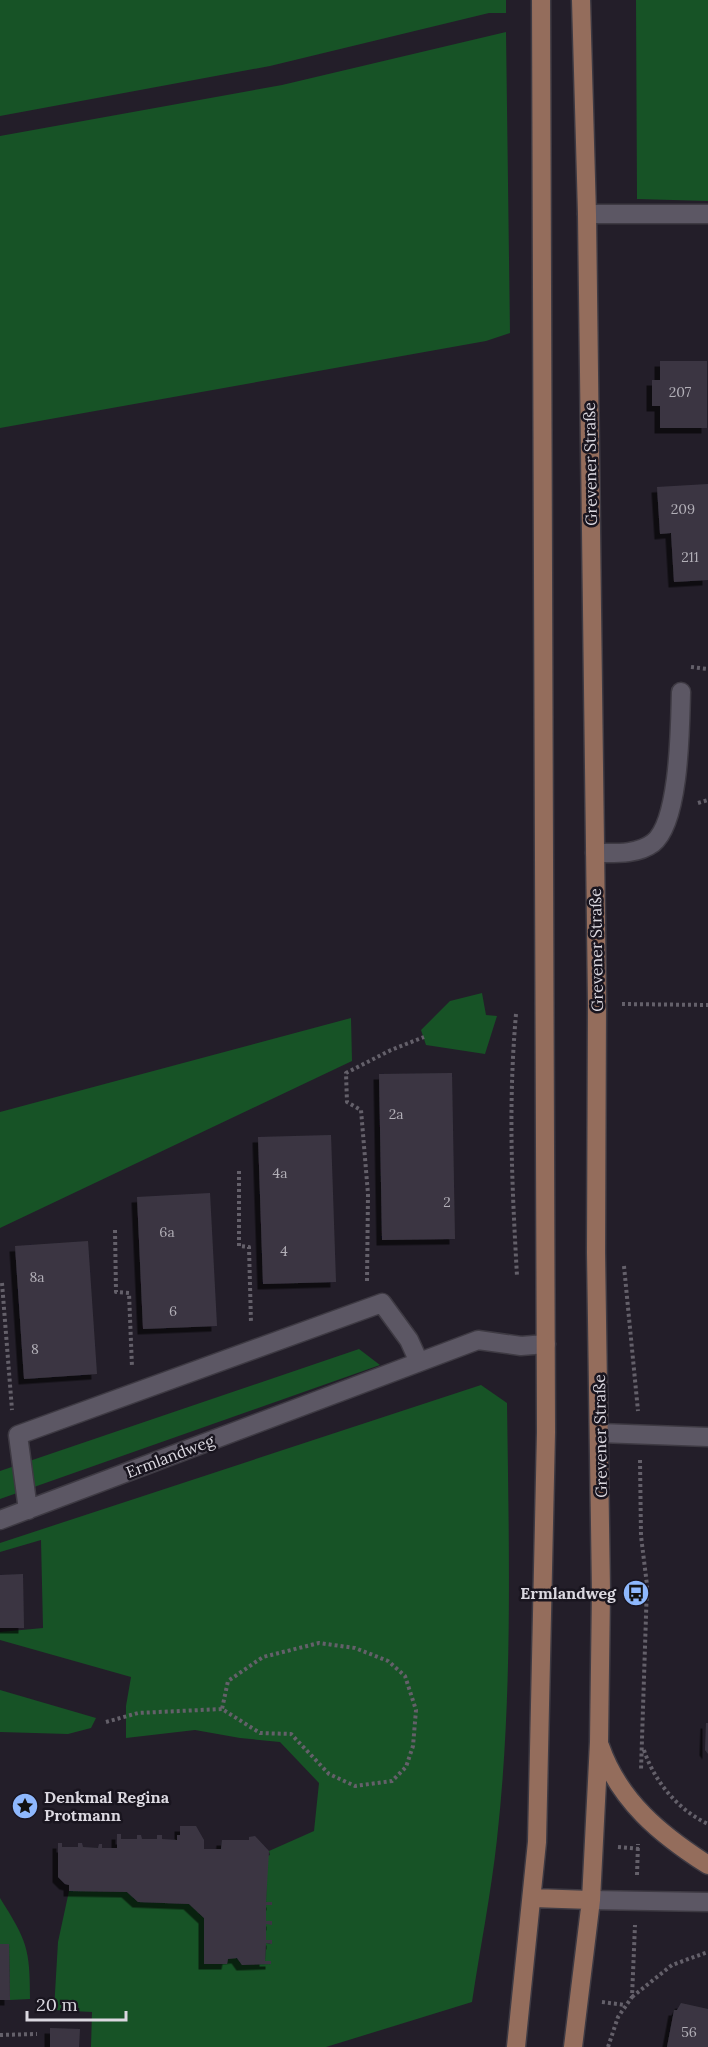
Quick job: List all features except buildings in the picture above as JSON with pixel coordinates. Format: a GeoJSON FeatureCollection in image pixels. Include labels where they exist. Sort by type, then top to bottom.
{"type":"FeatureCollection","features":[{"type":"Feature","properties":{"kind":"main road"},"geometry":{"type":"LineString","coordinates":[[516,2047],[533,1898],[538,1831],[546,1344],[541,0]]}},
{"type":"Feature","properties":{"kind":"main road","name":"Grevener Straße"},"geometry":{"type":"LineString","coordinates":[[573,2047],[591,1900],[599,1742],[600,1433],[596,1252],[597,1004],[581,0]]}},
{"type":"Feature","properties":{"kind":"main road"},"geometry":{"type":"LineString","coordinates":[[599,1742],[614,1777],[639,1812],[665,1837],[708,1865]]}},
{"type":"Feature","properties":{"kind":"main road"},"geometry":{"type":"LineString","coordinates":[[533,1898],[591,1900]]}},
{"type":"Feature","properties":{"kind":"street"},"geometry":{"type":"LineString","coordinates":[[586,214],[708,214]]}},
{"type":"Feature","properties":{"kind":"street"},"geometry":{"type":"LineString","coordinates":[[595,853],[639,850],[654,842],[667,825],[679,753],[681,692]]}},
{"type":"Feature","properties":{"kind":"street"},"geometry":{"type":"LineString","coordinates":[[28,1509],[18,1435],[25,1432],[382,1303],[394,1317],[419,1362]]}},
{"type":"Feature","properties":{"kind":"street","name":"Ermlandweg"},"geometry":{"type":"LineString","coordinates":[[0,1520],[478,1340],[521,1346],[546,1344]]}},
{"type":"Feature","properties":{"kind":"street"},"geometry":{"type":"LineString","coordinates":[[600,1433],[708,1437]]}},
{"type":"Feature","properties":{"kind":"street"},"geometry":{"type":"LineString","coordinates":[[591,1900],[708,1902]]}},
{"type":"Feature","properties":{"kind":"path"},"geometry":{"type":"LineString","coordinates":[[597,1004],[708,1005]]}},
{"type":"Feature","properties":{"kind":"path"},"geometry":{"type":"LineString","coordinates":[[367,1309],[368,1194],[361,1110],[347,1102],[346,1073],[391,1050],[424,1038]]}},
{"type":"Feature","properties":{"kind":"path"},"geometry":{"type":"LineString","coordinates":[[239,1171],[239,1246],[249,1247],[251,1350]]}},
{"type":"Feature","properties":{"kind":"path"},"geometry":{"type":"LineString","coordinates":[[115,1230],[116,1292],[129,1293],[133,1393]]}},
{"type":"Feature","properties":{"kind":"path"},"geometry":{"type":"LineString","coordinates":[[2,1283],[10,1407],[25,1432]]}},
{"type":"Feature","properties":{"kind":"path"},"geometry":{"type":"LineString","coordinates":[[106,1722],[138,1713],[222,1709],[260,1733],[291,1734],[329,1774],[355,1786],[392,1781],[406,1767],[413,1746],[416,1710],[405,1676],[388,1661],[355,1648],[319,1643],[263,1657],[228,1681],[222,1709]]}},
{"type":"Feature","properties":{"kind":"path"},"geometry":{"type":"LineString","coordinates":[[642,1746],[650,1765],[666,1790],[687,1812],[708,1824]]}},
{"type":"Feature","properties":{"kind":"path"},"geometry":{"type":"LineString","coordinates":[[632,1997],[638,1849]]}},
{"type":"Feature","properties":{"kind":"path"},"geometry":{"type":"LineString","coordinates":[[608,2047],[618,2017],[632,1997],[672,1965],[708,1952]]}},
{"type":"Feature","properties":{"kind":"path"},"geometry":{"type":"LineString","coordinates":[[0,2035],[37,2034]]}},
{"type":"Feature","properties":{"kind":"green space"},"geometry":{"type":"Polygon","coordinates":[[[0,0],[506,0],[506,13],[489,13],[270,66],[0,116],[0,0]]]}},
{"type":"Feature","properties":{"kind":"green space"},"geometry":{"type":"Polygon","coordinates":[[[636,0],[708,0],[708,201],[637,199],[636,0]]]}},
{"type":"Feature","properties":{"kind":"green space"},"geometry":{"type":"Polygon","coordinates":[[[506,32],[510,333],[486,341],[0,428],[0,136],[282,85],[506,32]]]}},
{"type":"Feature","properties":{"kind":"green space"},"geometry":{"type":"Polygon","coordinates":[[[482,993],[486,1015],[497,1016],[485,1054],[426,1045],[421,1030],[450,1001],[482,993]]]}},
{"type":"Feature","properties":{"kind":"green space"},"geometry":{"type":"Polygon","coordinates":[[[351,1018],[352,1061],[0,1228],[0,1112],[351,1018]]]}},
{"type":"Feature","properties":{"kind":"green space"},"geometry":{"type":"Polygon","coordinates":[[[359,1349],[380,1365],[0,1499],[0,1471],[359,1349]]]}},
{"type":"Feature","properties":{"kind":"green space"},"geometry":{"type":"Polygon","coordinates":[[[481,1385],[507,1403],[509,1621],[506,1731],[497,1839],[472,2002],[326,2047],[91,2047],[92,2012],[54,2010],[58,1942],[69,1891],[127,1892],[138,1902],[189,1904],[204,1918],[204,1964],[227,1964],[228,1959],[237,1958],[242,1965],[271,1964],[271,1961],[265,1961],[266,1943],[271,1944],[266,1940],[266,1924],[272,1924],[272,1921],[266,1921],[266,1905],[272,1904],[272,1902],[266,1902],[267,1856],[270,1855],[269,1851],[314,1831],[319,1783],[280,1742],[195,1730],[126,1738],[126,1706],[131,1677],[0,1640],[0,1632],[43,1628],[41,1540],[0,1552],[0,1543],[481,1385]]]}},
{"type":"Feature","properties":{"kind":"green space"},"geometry":{"type":"Polygon","coordinates":[[[0,1690],[96,1718],[91,1728],[68,1734],[0,1732],[0,1690]]]}},
{"type":"Feature","properties":{"kind":"green space"},"geometry":{"type":"Polygon","coordinates":[[[0,1898],[25,1945],[28,1956],[30,1999],[10,2000],[9,1944],[0,1944],[0,1898]]]}},
{"type":"Feature","properties":{"kind":"place","name":"Ermlandweg"},"geometry":{"type":"Point","coordinates":[636,1593]}},
{"type":"Feature","properties":{"kind":"place","name":"Denkmal Regina Protmann"},"geometry":{"type":"Point","coordinates":[25,1806]}}]}
